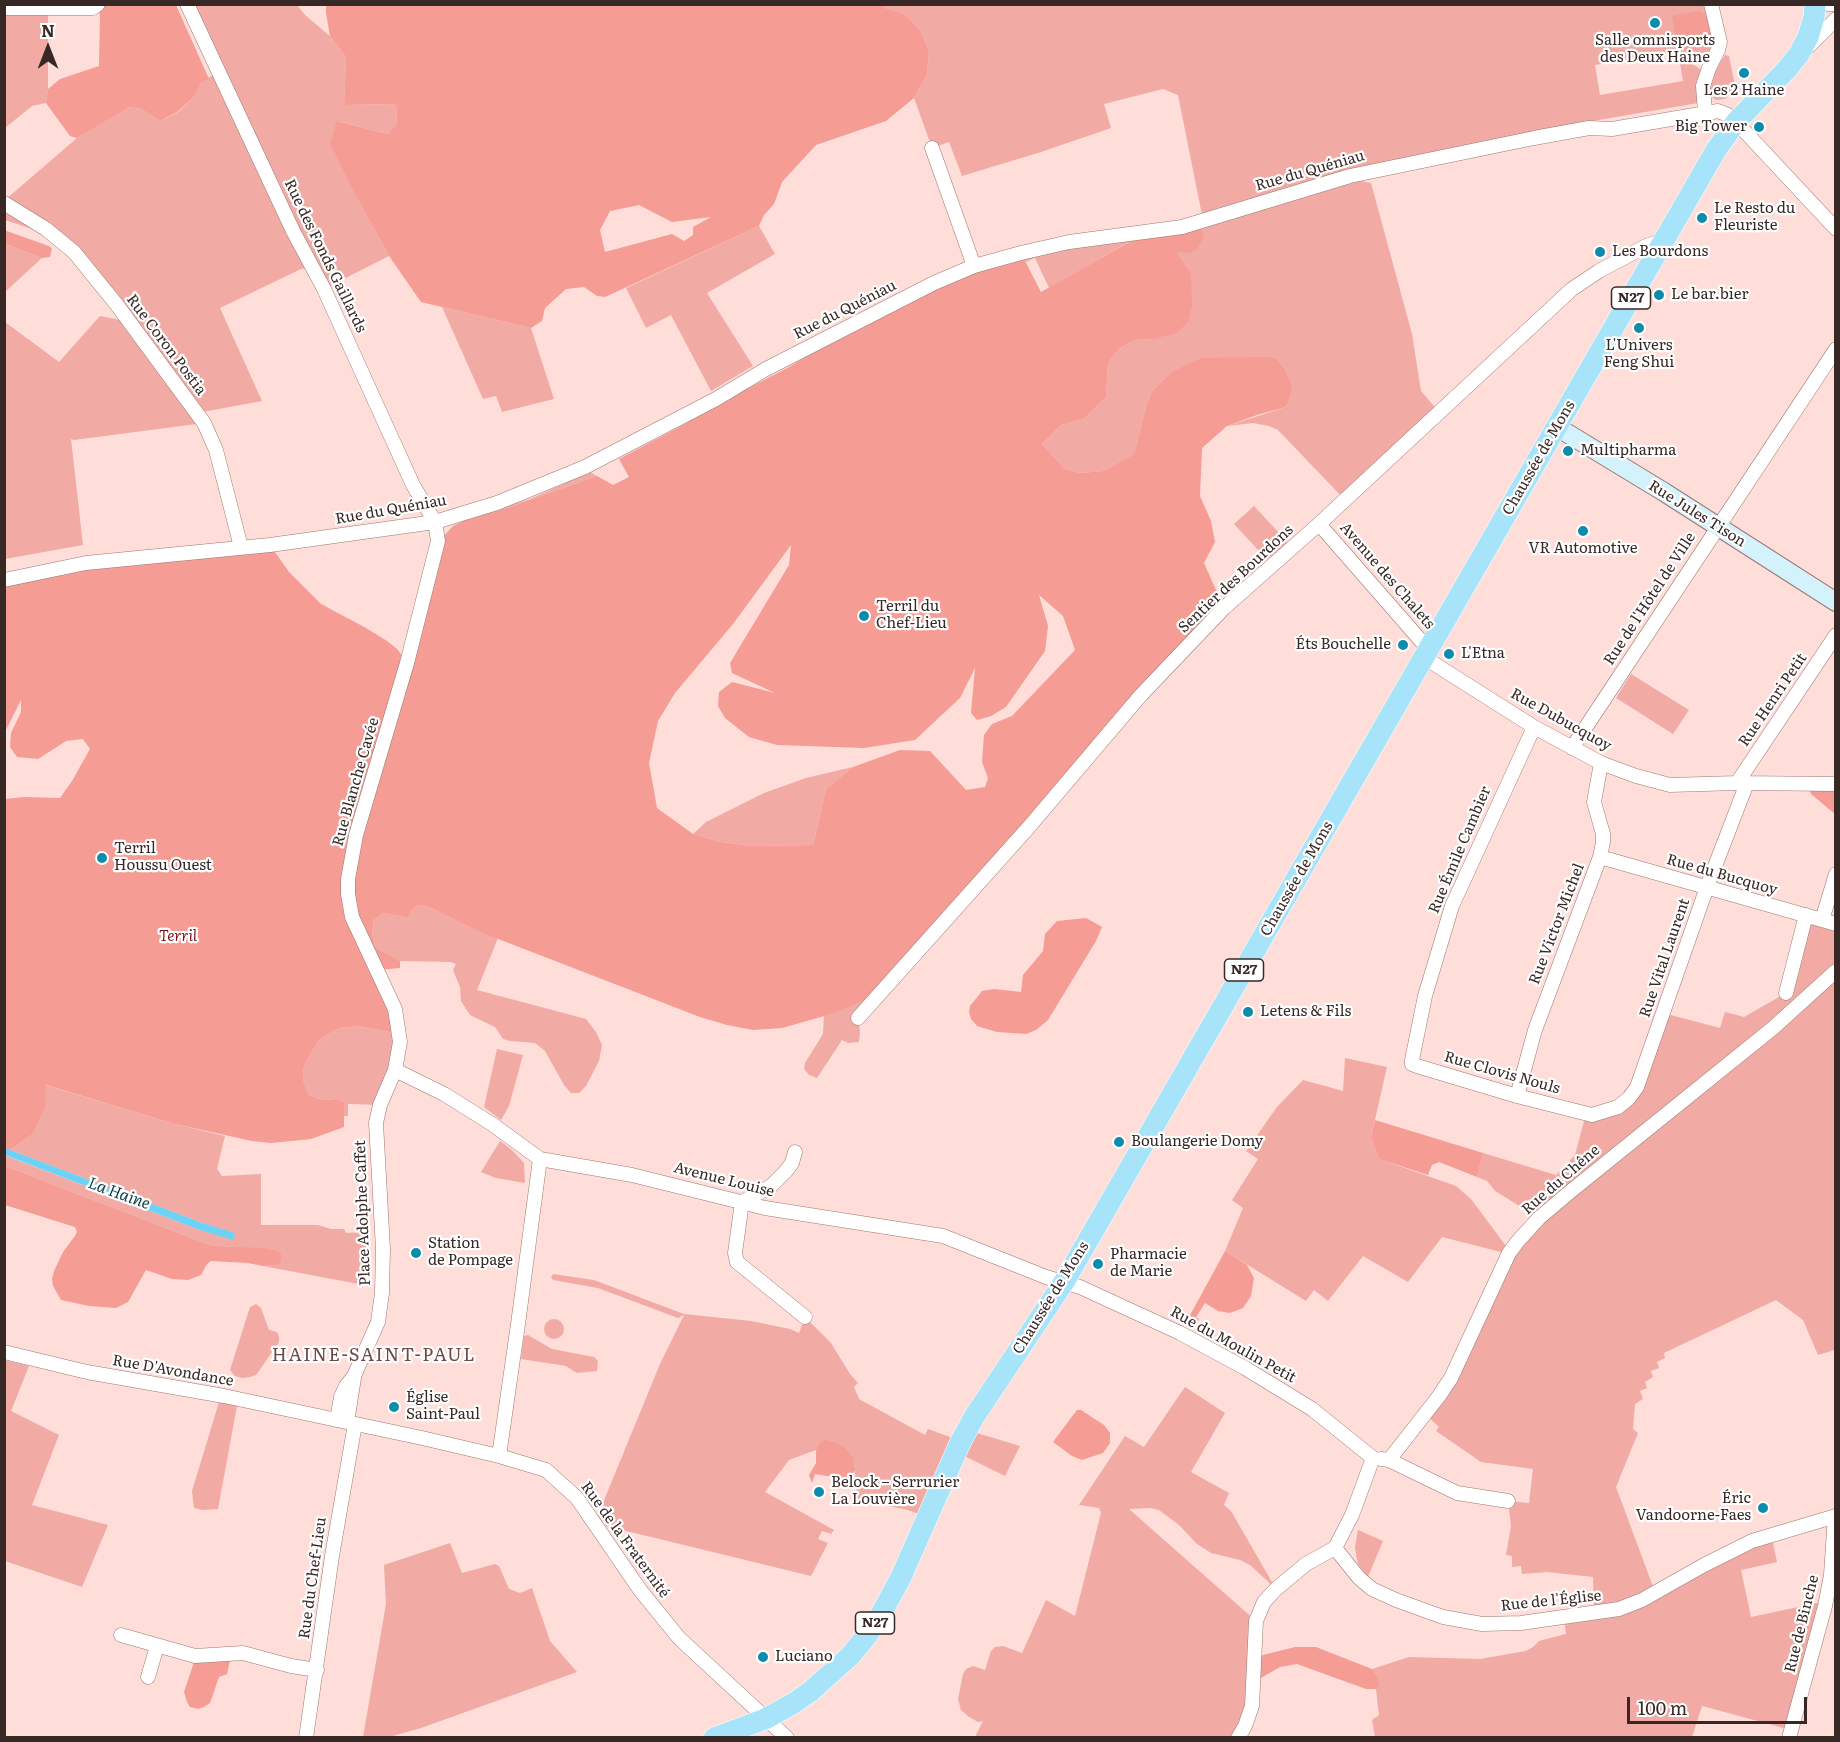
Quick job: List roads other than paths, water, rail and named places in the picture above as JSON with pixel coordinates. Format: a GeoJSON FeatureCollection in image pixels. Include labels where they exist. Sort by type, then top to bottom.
{"type":"FeatureCollection","features":[{"type":"Feature","properties":{"kind":"main road","name":"Chaussée de Mons"},"geometry":{"type":"LineString","coordinates":[[714,1737],[765,1719],[811,1691],[850,1656],[880,1616],[901,1577],[961,1441],[974,1417],[1064,1282],[1557,428],[1716,150],[1720,115],[1788,68],[1809,37],[1815,4]]}},
{"type":"Feature","properties":{"kind":"street"},"geometry":{"type":"LineString","coordinates":[[4,8],[93,8],[98,4]]}},
{"type":"Feature","properties":{"kind":"street","name":"Rue des Fonds Gaillards"},"geometry":{"type":"LineString","coordinates":[[187,4],[293,231],[324,289],[413,485],[435,522]]}},
{"type":"Feature","properties":{"kind":"street"},"geometry":{"type":"LineString","coordinates":[[1711,4],[1720,42],[1703,86],[1720,115],[1836,228]]}},
{"type":"Feature","properties":{"kind":"street"},"geometry":{"type":"LineString","coordinates":[[1828,4],[1835,4]]}},
{"type":"Feature","properties":{"kind":"street","name":"Chaussée de Mons"},"geometry":{"type":"LineString","coordinates":[[1788,68],[1836,18]]}},
{"type":"Feature","properties":{"kind":"street","name":"Rue du Quéniau"},"geometry":{"type":"LineString","coordinates":[[4,580],[86,563],[347,535],[435,522],[497,503],[585,467],[706,404],[766,369],[934,283],[974,266],[1069,242],[1182,227],[1374,170],[1589,128],[1612,129],[1720,115]]}},
{"type":"Feature","properties":{"kind":"street"},"geometry":{"type":"LineString","coordinates":[[932,148],[974,266]]}},
{"type":"Feature","properties":{"kind":"street","name":"Rue Coron Postia"},"geometry":{"type":"LineString","coordinates":[[4,203],[46,229],[74,252],[117,305],[204,423],[216,450],[241,547]]}},
{"type":"Feature","properties":{"kind":"street","name":"Sentier des Bourdons"},"geometry":{"type":"LineString","coordinates":[[858,1018],[1028,828],[1141,695],[1224,608],[1319,524],[1572,289],[1599,271],[1646,246],[1664,240]]}},
{"type":"Feature","properties":{"kind":"street","name":"Rue de l'Hôtel de Ville"},"geometry":{"type":"LineString","coordinates":[[1572,748],[1836,349]]}},
{"type":"Feature","properties":{"kind":"street","name":"Rue Jules Tison"},"geometry":{"type":"LineString","coordinates":[[1557,428],[1718,526],[1836,602]]}},
{"type":"Feature","properties":{"kind":"street","name":"Rue Blanche Cavée"},"geometry":{"type":"LineString","coordinates":[[394,1070],[400,1047],[395,1010],[352,917],[348,879],[356,835],[407,663],[436,551],[438,541],[435,522]]}},
{"type":"Feature","properties":{"kind":"street","name":"Avenue des Chalets"},"geometry":{"type":"LineString","coordinates":[[1319,524],[1427,654]]}},
{"type":"Feature","properties":{"kind":"street","name":"Rue Henri Petit"},"geometry":{"type":"LineString","coordinates":[[1742,783],[1836,635]]}},
{"type":"Feature","properties":{"kind":"street","name":"Rue Dubucquoy"},"geometry":{"type":"LineString","coordinates":[[1427,654],[1534,727],[1601,763],[1636,776],[1670,785],[1836,784]]}},
{"type":"Feature","properties":{"kind":"street","name":"Rue Émile Cambier"},"geometry":{"type":"LineString","coordinates":[[1412,1060],[1425,996],[1449,913],[1534,727]]}},
{"type":"Feature","properties":{"kind":"street","name":"Rue Victor Michel"},"geometry":{"type":"LineString","coordinates":[[1517,1096],[1535,1030],[1604,842],[1594,802],[1601,763]]}},
{"type":"Feature","properties":{"kind":"street","name":"Rue Vital Laurent"},"geometry":{"type":"LineString","coordinates":[[1586,1114],[1599,1114],[1618,1107],[1637,1087],[1742,783]]}},
{"type":"Feature","properties":{"kind":"street","name":"Rue du Bucquoy"},"geometry":{"type":"LineString","coordinates":[[1600,857],[1829,922]]}},
{"type":"Feature","properties":{"kind":"street"},"geometry":{"type":"LineString","coordinates":[[1829,922],[1836,874]]}},
{"type":"Feature","properties":{"kind":"street"},"geometry":{"type":"LineString","coordinates":[[1786,993],[1806,915]]}},
{"type":"Feature","properties":{"kind":"street","name":"Rue du Chêne"},"geometry":{"type":"LineString","coordinates":[[1389,1460],[1451,1378],[1509,1253],[1518,1240],[1539,1218],[1571,1191],[1773,1028],[1836,970]]}},
{"type":"Feature","properties":{"kind":"street","name":"Rue Clovis Nouls"},"geometry":{"type":"LineString","coordinates":[[1412,1060],[1412,1064],[1417,1066],[1586,1114]]}},
{"type":"Feature","properties":{"kind":"street","name":"Avenue Louise"},"geometry":{"type":"LineString","coordinates":[[394,1070],[435,1089],[463,1106],[540,1159],[632,1174],[765,1208],[943,1236],[1064,1282]]}},
{"type":"Feature","properties":{"kind":"street","name":"Place Adolphe Caffet"},"geometry":{"type":"LineString","coordinates":[[346,1422],[341,1397],[376,1330],[381,1304],[383,1249],[376,1123],[380,1105],[394,1070]]}},
{"type":"Feature","properties":{"kind":"street"},"geometry":{"type":"LineString","coordinates":[[795,1152],[792,1163],[771,1186],[742,1202],[735,1253],[737,1262],[805,1317]]}},
{"type":"Feature","properties":{"kind":"street"},"geometry":{"type":"LineString","coordinates":[[499,1456],[540,1159]]}},
{"type":"Feature","properties":{"kind":"street","name":"Rue du Moulin Petit"},"geometry":{"type":"LineString","coordinates":[[1064,1282],[1080,1287],[1178,1332],[1245,1368],[1312,1409],[1373,1458]]}},
{"type":"Feature","properties":{"kind":"street","name":"Rue D'Avondance"},"geometry":{"type":"LineString","coordinates":[[4,1352],[87,1372],[224,1396],[346,1422]]}},
{"type":"Feature","properties":{"kind":"street","name":"Rue de la Fraternité"},"geometry":{"type":"LineString","coordinates":[[346,1422],[499,1456],[546,1470],[578,1498],[640,1590],[678,1638],[787,1737]]}},
{"type":"Feature","properties":{"kind":"street","name":"Rue du Chef-Lieu"},"geometry":{"type":"LineString","coordinates":[[306,1737],[332,1556],[346,1422]]}},
{"type":"Feature","properties":{"kind":"street"},"geometry":{"type":"LineString","coordinates":[[1238,1737],[1245,1726],[1252,1706],[1256,1621],[1264,1602],[1276,1588],[1306,1564],[1335,1548],[1352,1515],[1373,1458],[1389,1460],[1457,1493],[1509,1501]]}},
{"type":"Feature","properties":{"kind":"street","name":"Rue de l'Église"},"geometry":{"type":"LineString","coordinates":[[1335,1548],[1359,1578],[1372,1589],[1396,1600],[1443,1617],[1482,1624],[1521,1623],[1619,1609],[1642,1600],[1752,1541],[1835,1516]]}},
{"type":"Feature","properties":{"kind":"street","name":"Rue de Binche"},"geometry":{"type":"LineString","coordinates":[[1789,1737],[1828,1592],[1835,1516]]}},
{"type":"Feature","properties":{"kind":"street"},"geometry":{"type":"LineString","coordinates":[[121,1635],[195,1656],[243,1653],[316,1670]]}},
{"type":"Feature","properties":{"kind":"street"},"geometry":{"type":"LineString","coordinates":[[148,1677],[157,1647]]}},
{"type":"Feature","properties":{"kind":"water","name":"La Haine"},"geometry":{"type":"Polygon","coordinates":[[[5,1148],[200,1222],[235,1233],[233,1240],[197,1229],[5,1155],[5,1148]]]}},
{"type":"Feature","properties":{"kind":"place","name":"Salle omnisports des Deux Haine"},"geometry":{"type":"Point","coordinates":[1655,23]}},
{"type":"Feature","properties":{"kind":"place","name":"Les 2 Haine"},"geometry":{"type":"Point","coordinates":[1744,73]}},
{"type":"Feature","properties":{"kind":"place","name":"Big Tower"},"geometry":{"type":"Point","coordinates":[1759,127]}},
{"type":"Feature","properties":{"kind":"place","name":"Le Resto du Fleuriste"},"geometry":{"type":"Point","coordinates":[1702,218]}},
{"type":"Feature","properties":{"kind":"place","name":"Les Bourdons"},"geometry":{"type":"Point","coordinates":[1600,252]}},
{"type":"Feature","properties":{"kind":"place","name":"Le bar.bier"},"geometry":{"type":"Point","coordinates":[1659,295]}},
{"type":"Feature","properties":{"kind":"place","name":"L'Univers Feng Shui"},"geometry":{"type":"Point","coordinates":[1639,328]}},
{"type":"Feature","properties":{"kind":"place","name":"Multipharma"},"geometry":{"type":"Point","coordinates":[1568,451]}},
{"type":"Feature","properties":{"kind":"place","name":"VR Automotive"},"geometry":{"type":"Point","coordinates":[1583,531]}},
{"type":"Feature","properties":{"kind":"place","name":"Terril du Chef-Lieu"},"geometry":{"type":"Point","coordinates":[864,616]}},
{"type":"Feature","properties":{"kind":"place","name":"Éts Bouchelle"},"geometry":{"type":"Point","coordinates":[1403,645]}},
{"type":"Feature","properties":{"kind":"place","name":"L'Etna"},"geometry":{"type":"Point","coordinates":[1449,654]}},
{"type":"Feature","properties":{"kind":"place","name":"Terril Houssu Ouest"},"geometry":{"type":"Point","coordinates":[102,858]}},
{"type":"Feature","properties":{"kind":"place","name":"Letens & Fils"},"geometry":{"type":"Point","coordinates":[1248,1012]}},
{"type":"Feature","properties":{"kind":"place","name":"Boulangerie Domy"},"geometry":{"type":"Point","coordinates":[1119,1142]}},
{"type":"Feature","properties":{"kind":"place","name":"Station de Pompage"},"geometry":{"type":"Point","coordinates":[416,1253]}},
{"type":"Feature","properties":{"kind":"place","name":"Pharmacie de Marie"},"geometry":{"type":"Point","coordinates":[1098,1264]}},
{"type":"Feature","properties":{"kind":"place","name":"Église Saint-Paul"},"geometry":{"type":"Point","coordinates":[394,1407]}},
{"type":"Feature","properties":{"kind":"place","name":"Belock – Serrurier La Louvière"},"geometry":{"type":"Point","coordinates":[819,1492]}},
{"type":"Feature","properties":{"kind":"place","name":"Éric Vandoorne-Faes"},"geometry":{"type":"Point","coordinates":[1763,1508]}},
{"type":"Feature","properties":{"kind":"place","name":"Luciano"},"geometry":{"type":"Point","coordinates":[763,1657]}},
{"type":"Feature","properties":{"kind":"district","name":"HAINE-SAINT-PAUL"},"geometry":{"type":"Point","coordinates":[374,1356]}},
{"type":"Feature","properties":{"kind":"park label","name":"Terril"},"geometry":{"type":"Point","coordinates":[178,937]}}]}
